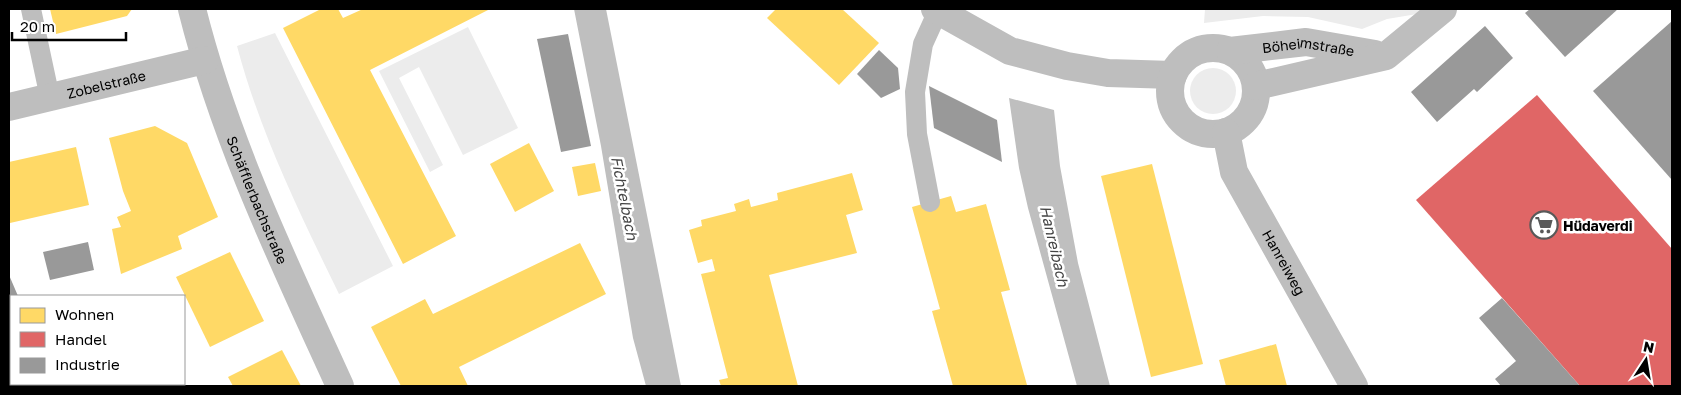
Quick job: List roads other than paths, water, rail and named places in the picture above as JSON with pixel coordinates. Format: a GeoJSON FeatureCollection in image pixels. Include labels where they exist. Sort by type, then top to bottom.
{"type":"FeatureCollection","features":[{"type":"Feature","properties":{"kind":"street","name":"Schäfflerbachstraße"},"geometry":{"type":"LineString","coordinates":[[192,9],[205,60],[265,222],[340,386]]}},
{"type":"Feature","properties":{"kind":"street","name":"Böheimstraße"},"geometry":{"type":"LineString","coordinates":[[1230,51],[1243,60],[1252,71],[1256,86],[1386,56],[1443,9]]}},
{"type":"Feature","properties":{"kind":"street"},"geometry":{"type":"LineString","coordinates":[[936,10],[1010,51],[1067,66],[1108,73],[1173,75],[1170,89],[1172,102],[1178,115],[1187,124],[1199,131],[1212,134],[1226,132],[1239,125],[1249,114],[1255,101],[1256,86]]}},
{"type":"Feature","properties":{"kind":"street","name":"Böheimstraße"},"geometry":{"type":"LineString","coordinates":[[1173,75],[1180,64],[1190,55],[1202,49],[1216,48],[1230,51],[1306,42],[1386,56]]}},
{"type":"Feature","properties":{"kind":"street","name":"Zobelstraße"},"geometry":{"type":"LineString","coordinates":[[9,107],[205,60]]}},
{"type":"Feature","properties":{"kind":"street","name":"Hanreiweg"},"geometry":{"type":"LineString","coordinates":[[1226,132],[1234,172],[1354,386]]}},
{"type":"Feature","properties":{"kind":"lane"},"geometry":{"type":"LineString","coordinates":[[32,9],[50,98]]}},
{"type":"Feature","properties":{"kind":"lane"},"geometry":{"type":"LineString","coordinates":[[930,202],[917,134],[915,92],[923,44],[936,10]]}},
{"type":"Feature","properties":{"kind":"water","name":"Fichtelbach"},"geometry":{"type":"Polygon","coordinates":[[[574,9],[606,9],[681,386],[646,386],[633,338],[601,146],[574,9]]]}},
{"type":"Feature","properties":{"kind":"water","name":"Hanreibach"},"geometry":{"type":"Polygon","coordinates":[[[1009,98],[1054,110],[1060,166],[1078,263],[1110,386],[1077,386],[1028,208],[1019,168],[1009,98]]]}},
{"type":"Feature","properties":{"kind":"place","name":"Hüdaverdi"},"geometry":{"type":"Point","coordinates":[1544,225]}}]}
